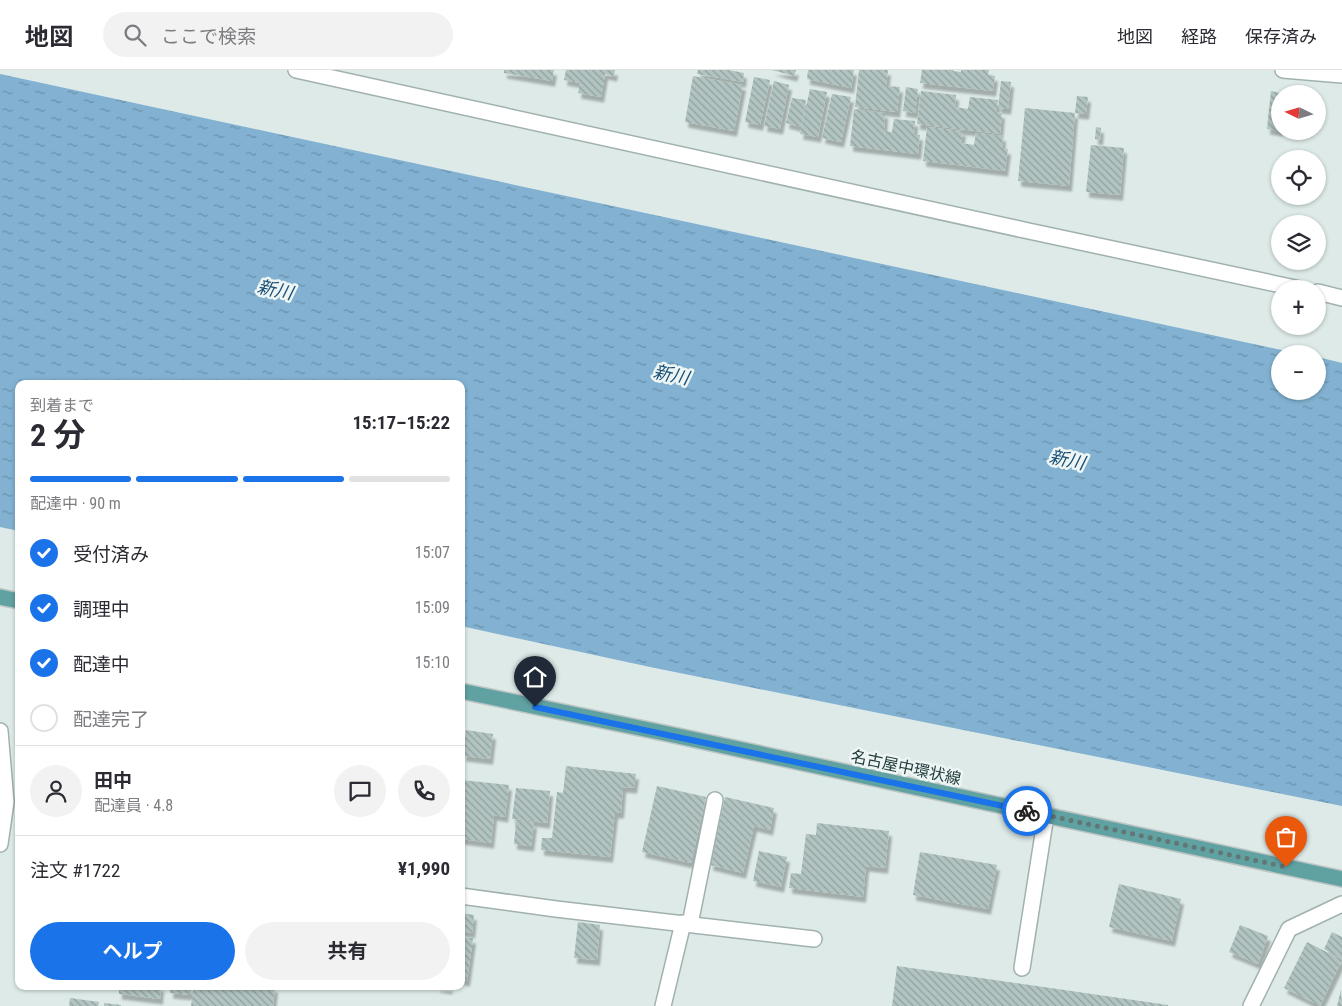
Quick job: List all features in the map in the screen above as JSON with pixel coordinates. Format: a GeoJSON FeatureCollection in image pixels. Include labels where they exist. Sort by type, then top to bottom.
{"type":"FeatureCollection","features":[{"type":"Feature","properties":{"kind":"main road"},"geometry":{"type":"LineString","coordinates":[[0,597],[15,600]]}},
{"type":"Feature","properties":{"kind":"main road","name":"名古屋中環状線"},"geometry":{"type":"LineString","coordinates":[[465,693],[664,733],[1342,879]]}},
{"type":"Feature","properties":{"kind":"street"},"geometry":{"type":"LineString","coordinates":[[296,70],[1271,283]]}},
{"type":"Feature","properties":{"kind":"street"},"geometry":{"type":"LineString","coordinates":[[1283,70],[1342,75]]}},
{"type":"Feature","properties":{"kind":"street"},"geometry":{"type":"LineString","coordinates":[[1326,294],[1342,298]]}},
{"type":"Feature","properties":{"kind":"street"},"geometry":{"type":"LineString","coordinates":[[0,731],[12,802],[0,844]]}},
{"type":"Feature","properties":{"kind":"street"},"geometry":{"type":"LineString","coordinates":[[663,1006],[687,923],[715,800]]}},
{"type":"Feature","properties":{"kind":"street"},"geometry":{"type":"LineString","coordinates":[[1022,968],[1046,815]]}},
{"type":"Feature","properties":{"kind":"street"},"geometry":{"type":"LineString","coordinates":[[465,897],[814,939]]}},
{"type":"Feature","properties":{"kind":"street"},"geometry":{"type":"LineString","coordinates":[[1251,1006],[1289,929],[1342,904]]}},
{"type":"Feature","properties":{"kind":"water","name":"新川"},"geometry":{"type":"Polygon","coordinates":[[[0,74],[1271,348],[1271,400],[1326,400],[1326,359],[1342,363],[1342,806],[650,667],[465,627],[465,380],[15,380],[15,530],[0,527],[0,74]]]}},
{"type":"Feature","properties":{"kind":"building"},"geometry":{"type":"Polygon","coordinates":[[[504,70],[554,70],[552,81],[504,73],[504,70]]]}},
{"type":"Feature","properties":{"kind":"building"},"geometry":{"type":"Polygon","coordinates":[[[566,70],[615,70],[614,76],[605,74],[601,97],[578,93],[580,83],[564,80],[566,70]]]}},
{"type":"Feature","properties":{"kind":"building"},"geometry":{"type":"Polygon","coordinates":[[[698,70],[729,70],[744,73],[743,82],[697,74],[698,70]]]}},
{"type":"Feature","properties":{"kind":"building"},"geometry":{"type":"Polygon","coordinates":[[[772,70],[796,70],[794,76],[772,70]]]}},
{"type":"Feature","properties":{"kind":"building"},"geometry":{"type":"Polygon","coordinates":[[[808,70],[854,70],[851,88],[807,79],[808,70]]]}},
{"type":"Feature","properties":{"kind":"building"},"geometry":{"type":"Polygon","coordinates":[[[859,70],[888,70],[886,86],[900,87],[897,112],[855,107],[859,70]]]}},
{"type":"Feature","properties":{"kind":"building"},"geometry":{"type":"Polygon","coordinates":[[[922,70],[953,70],[961,72],[961,70],[989,70],[988,75],[995,76],[993,91],[920,83],[922,70]]]}},
{"type":"Feature","properties":{"kind":"building"},"geometry":{"type":"Polygon","coordinates":[[[693,76],[743,85],[734,131],[685,122],[693,76]]]}},
{"type":"Feature","properties":{"kind":"building"},"geometry":{"type":"Polygon","coordinates":[[[754,77],[770,80],[760,125],[745,122],[754,77]]]}},
{"type":"Feature","properties":{"kind":"building"},"geometry":{"type":"Polygon","coordinates":[[[774,81],[789,85],[780,129],[764,126],[774,81]]]}},
{"type":"Feature","properties":{"kind":"building"},"geometry":{"type":"Polygon","coordinates":[[[1001,81],[1011,82],[1008,109],[998,108],[1001,81]]]}},
{"type":"Feature","properties":{"kind":"building"},"geometry":{"type":"Polygon","coordinates":[[[906,87],[918,89],[915,113],[903,111],[906,87]]]}},
{"type":"Feature","properties":{"kind":"building"},"geometry":{"type":"Polygon","coordinates":[[[810,89],[827,92],[818,137],[800,134],[810,89]]]}},
{"type":"Feature","properties":{"kind":"building"},"geometry":{"type":"Polygon","coordinates":[[[921,91],[956,95],[955,107],[968,109],[970,97],[998,100],[996,112],[1002,113],[1000,134],[917,124],[921,91]]]}},
{"type":"Feature","properties":{"kind":"building"},"geometry":{"type":"Polygon","coordinates":[[[1271,91],[1271,130],[1267,129],[1271,91]]]}},
{"type":"Feature","properties":{"kind":"building"},"geometry":{"type":"Polygon","coordinates":[[[832,94],[851,97],[841,142],[822,138],[832,94]]]}},
{"type":"Feature","properties":{"kind":"building"},"geometry":{"type":"Polygon","coordinates":[[[1077,96],[1088,97],[1086,114],[1075,113],[1077,96]]]}},
{"type":"Feature","properties":{"kind":"building"},"geometry":{"type":"Polygon","coordinates":[[[792,98],[806,100],[801,127],[786,123],[792,98]]]}},
{"type":"Feature","properties":{"kind":"building"},"geometry":{"type":"Polygon","coordinates":[[[1025,108],[1075,113],[1069,186],[1018,181],[1025,108]]]}},
{"type":"Feature","properties":{"kind":"building"},"geometry":{"type":"Polygon","coordinates":[[[854,109],[885,113],[884,131],[892,132],[894,119],[915,121],[914,135],[920,135],[918,154],[850,146],[854,109]]]}},
{"type":"Feature","properties":{"kind":"building"},"geometry":{"type":"Polygon","coordinates":[[[927,127],[963,131],[961,143],[974,145],[976,133],[1003,136],[1002,149],[1008,149],[1005,171],[923,161],[927,127]]]}},
{"type":"Feature","properties":{"kind":"building"},"geometry":{"type":"Polygon","coordinates":[[[1096,127],[1101,128],[1100,140],[1095,139],[1096,127]]]}},
{"type":"Feature","properties":{"kind":"building"},"geometry":{"type":"Polygon","coordinates":[[[1091,145],[1124,148],[1120,195],[1086,192],[1091,145]]]}},
{"type":"Feature","properties":{"kind":"building"},"geometry":{"type":"Polygon","coordinates":[[[466,730],[493,734],[490,759],[465,756],[466,730]]]}},
{"type":"Feature","properties":{"kind":"building"},"geometry":{"type":"Polygon","coordinates":[[[566,766],[636,774],[634,788],[623,787],[621,813],[615,813],[610,857],[541,850],[542,838],[552,838],[557,792],[563,793],[566,766]]]}},
{"type":"Feature","properties":{"kind":"building"},"geometry":{"type":"Polygon","coordinates":[[[465,780],[509,785],[505,817],[494,815],[491,843],[465,840],[465,780]]]}},
{"type":"Feature","properties":{"kind":"building"},"geometry":{"type":"Polygon","coordinates":[[[657,786],[706,797],[691,863],[642,852],[657,786]]]}},
{"type":"Feature","properties":{"kind":"building"},"geometry":{"type":"Polygon","coordinates":[[[516,788],[550,791],[547,823],[512,819],[516,788]]]}},
{"type":"Feature","properties":{"kind":"building"},"geometry":{"type":"Polygon","coordinates":[[[725,797],[774,808],[770,830],[754,826],[743,873],[710,865],[725,797]]]}},
{"type":"Feature","properties":{"kind":"building"},"geometry":{"type":"Polygon","coordinates":[[[516,821],[534,823],[531,846],[514,844],[516,821]]]}},
{"type":"Feature","properties":{"kind":"building"},"geometry":{"type":"Polygon","coordinates":[[[817,823],[889,831],[885,868],[866,866],[863,897],[789,888],[791,873],[801,874],[806,834],[816,835],[817,823]]]}},
{"type":"Feature","properties":{"kind":"building"},"geometry":{"type":"Polygon","coordinates":[[[759,851],[787,857],[781,887],[753,881],[759,851]]]}},
{"type":"Feature","properties":{"kind":"building"},"geometry":{"type":"Polygon","coordinates":[[[920,852],[997,865],[988,909],[913,895],[920,852]]]}},
{"type":"Feature","properties":{"kind":"building"},"geometry":{"type":"Polygon","coordinates":[[[1119,884],[1181,899],[1172,941],[1109,927],[1119,884]]]}},
{"type":"Feature","properties":{"kind":"building"},"geometry":{"type":"Polygon","coordinates":[[[465,914],[474,915],[472,933],[465,932],[465,914]]]}},
{"type":"Feature","properties":{"kind":"building"},"geometry":{"type":"Polygon","coordinates":[[[578,922],[600,925],[597,960],[574,958],[578,922]]]}},
{"type":"Feature","properties":{"kind":"building"},"geometry":{"type":"Polygon","coordinates":[[[1240,925],[1268,936],[1258,964],[1229,952],[1240,925]]]}},
{"type":"Feature","properties":{"kind":"building"},"geometry":{"type":"Polygon","coordinates":[[[1332,932],[1342,937],[1342,959],[1324,949],[1332,932]]]}},
{"type":"Feature","properties":{"kind":"building"},"geometry":{"type":"Polygon","coordinates":[[[465,937],[473,938],[467,981],[465,981],[465,937]]]}},
{"type":"Feature","properties":{"kind":"building"},"geometry":{"type":"Polygon","coordinates":[[[1307,942],[1342,960],[1320,1006],[1284,988],[1307,942]]]}},
{"type":"Feature","properties":{"kind":"building"},"geometry":{"type":"Polygon","coordinates":[[[897,966],[1168,1005],[1168,1006],[892,1006],[897,966]]]}},
{"type":"Feature","properties":{"kind":"building"},"geometry":{"type":"Polygon","coordinates":[[[119,990],[161,990],[160,999],[119,994],[119,990]]]}},
{"type":"Feature","properties":{"kind":"building"},"geometry":{"type":"Polygon","coordinates":[[[170,990],[192,990],[191,995],[170,993],[170,990]]]}},
{"type":"Feature","properties":{"kind":"building"},"geometry":{"type":"Polygon","coordinates":[[[193,990],[275,990],[273,1006],[191,1006],[193,990]]]}},
{"type":"Feature","properties":{"kind":"building"},"geometry":{"type":"Polygon","coordinates":[[[1341,990],[1342,1006],[1337,1006],[1341,990]]]}},
{"type":"Feature","properties":{"kind":"building"},"geometry":{"type":"Polygon","coordinates":[[[70,998],[99,1002],[98,1006],[69,1006],[70,998]]]}},
{"type":"Feature","properties":{"kind":"building"},"geometry":{"type":"Polygon","coordinates":[[[104,1003],[121,1005],[121,1006],[104,1006],[104,1003]]]}},
{"type":"Feature","properties":{"kind":"way so far"},"geometry":{"type":"LineString","coordinates":[[1027,811],[1286,867]]}},
{"type":"Feature","properties":{"kind":"route"},"geometry":{"type":"LineString","coordinates":[[535,707],[1027,811]]}}]}
